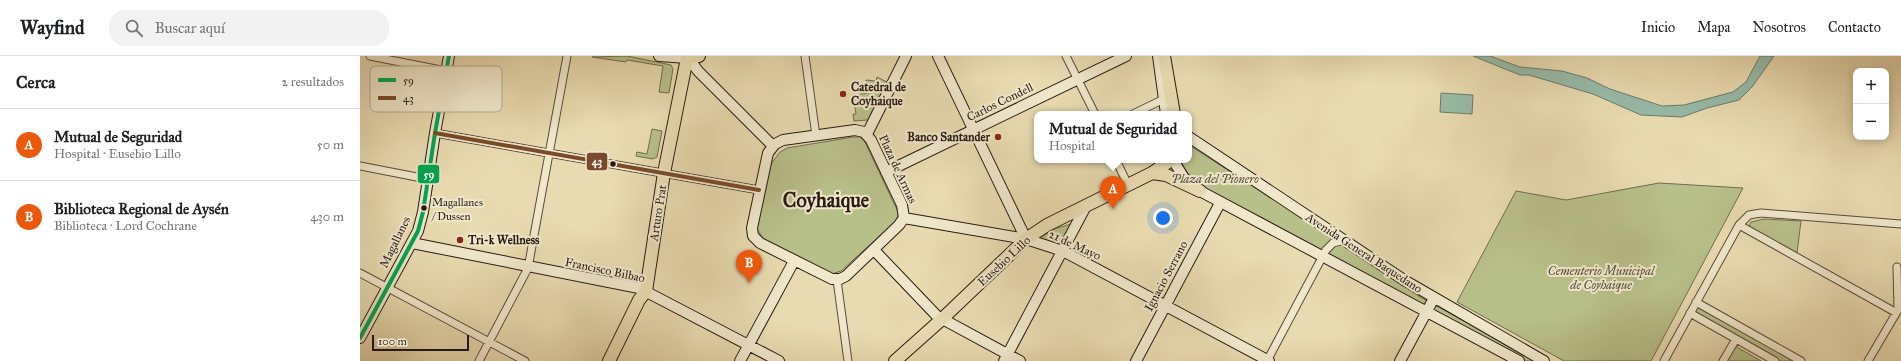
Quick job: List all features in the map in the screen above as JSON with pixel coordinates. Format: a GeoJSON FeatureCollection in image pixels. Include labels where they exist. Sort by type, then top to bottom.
{"type":"FeatureCollection","features":[{"type":"Feature","properties":{"kind":"main road"},"geometry":{"type":"LineString","coordinates":[[1164,56],[1173,111]]}},
{"type":"Feature","properties":{"kind":"main road","name":"Arturo Prat"},"geometry":{"type":"LineString","coordinates":[[609,361],[640,300],[646,292],[664,173],[691,57]]}},
{"type":"Feature","properties":{"kind":"main road","name":"Eusebio Lillo"},"geometry":{"type":"LineString","coordinates":[[895,361],[942,319],[1026,239],[1047,225],[1152,173],[1167,163]]}},
{"type":"Feature","properties":{"kind":"main road"},"geometry":{"type":"LineString","coordinates":[[1152,173],[1166,175],[1200,191]]}},
{"type":"Feature","properties":{"kind":"street"},"geometry":{"type":"LineString","coordinates":[[370,56],[421,66]]}},
{"type":"Feature","properties":{"kind":"street","name":"Magallanes"},"geometry":{"type":"LineString","coordinates":[[447,66],[449,56]]}},
{"type":"Feature","properties":{"kind":"street"},"geometry":{"type":"LineString","coordinates":[[479,361],[528,268],[567,56]]}},
{"type":"Feature","properties":{"kind":"street"},"geometry":{"type":"LineString","coordinates":[[660,56],[691,57],[698,71],[772,146],[767,157],[759,190],[752,228],[753,236],[760,243],[794,261],[826,277],[837,280],[848,361]]}},
{"type":"Feature","properties":{"kind":"street"},"geometry":{"type":"LineString","coordinates":[[805,56],[816,136]]}},
{"type":"Feature","properties":{"kind":"street"},"geometry":{"type":"LineString","coordinates":[[867,134],[906,56]]}},
{"type":"Feature","properties":{"kind":"street"},"geometry":{"type":"LineString","coordinates":[[938,56],[1026,239]]}},
{"type":"Feature","properties":{"kind":"street"},"geometry":{"type":"LineString","coordinates":[[1066,56],[1093,111]]}},
{"type":"Feature","properties":{"kind":"street","name":"Carlos Condell"},"geometry":{"type":"LineString","coordinates":[[886,172],[1126,56]]}},
{"type":"Feature","properties":{"kind":"street"},"geometry":{"type":"LineString","coordinates":[[1158,56],[1166,111]]}},
{"type":"Feature","properties":{"kind":"street"},"geometry":{"type":"LineString","coordinates":[[1139,111],[1164,99]]}},
{"type":"Feature","properties":{"kind":"street","name":"Magallanes"},"geometry":{"type":"LineString","coordinates":[[360,338],[418,231],[423,212],[439,112]]}},
{"type":"Feature","properties":{"kind":"street","name":"Plaza de Armas"},"geometry":{"type":"LineString","coordinates":[[772,146],[783,140],[858,130],[867,134],[886,172],[902,205],[904,218],[899,225],[846,276],[837,280]]}},
{"type":"Feature","properties":{"kind":"street"},"geometry":{"type":"LineString","coordinates":[[435,133],[759,190]]}},
{"type":"Feature","properties":{"kind":"street","name":"Avenida General Baquedano"},"geometry":{"type":"LineString","coordinates":[[1192,139],[1434,298],[1537,359]]}},
{"type":"Feature","properties":{"kind":"street"},"geometry":{"type":"LineString","coordinates":[[1117,163],[1128,185]]}},
{"type":"Feature","properties":{"kind":"street","name":"Avenida General Baquedano"},"geometry":{"type":"LineString","coordinates":[[1174,163],[1184,178],[1200,191],[1322,258],[1519,361]]}},
{"type":"Feature","properties":{"kind":"street"},"geometry":{"type":"LineString","coordinates":[[360,166],[427,179]]}},
{"type":"Feature","properties":{"kind":"street","name":"Ignacio Serrano"},"geometry":{"type":"LineString","coordinates":[[1136,361],[1220,202]]}},
{"type":"Feature","properties":{"kind":"street"},"geometry":{"type":"LineString","coordinates":[[1006,358],[1086,206]]}},
{"type":"Feature","properties":{"kind":"street"},"geometry":{"type":"LineString","coordinates":[[1664,361],[1739,225],[1749,215],[1761,213],[1901,224]]}},
{"type":"Feature","properties":{"kind":"street","name":"21 de Mayo"},"geometry":{"type":"LineString","coordinates":[[904,218],[1026,239],[1063,252],[1268,361]]}},
{"type":"Feature","properties":{"kind":"street"},"geometry":{"type":"LineString","coordinates":[[1739,225],[1898,312]]}},
{"type":"Feature","properties":{"kind":"street"},"geometry":{"type":"LineString","coordinates":[[1268,361],[1330,245],[1344,240]]}},
{"type":"Feature","properties":{"kind":"street","name":"Francisco Bilbao"},"geometry":{"type":"LineString","coordinates":[[412,243],[528,268],[628,286],[646,292],[779,361]]}},
{"type":"Feature","properties":{"kind":"street"},"geometry":{"type":"LineString","coordinates":[[874,250],[937,316],[1006,358],[1020,361]]}},
{"type":"Feature","properties":{"kind":"street"},"geometry":{"type":"LineString","coordinates":[[740,361],[794,261]]}},
{"type":"Feature","properties":{"kind":"street"},"geometry":{"type":"LineString","coordinates":[[1868,361],[1898,312],[1897,267]]}},
{"type":"Feature","properties":{"kind":"street"},"geometry":{"type":"LineString","coordinates":[[360,273],[524,361]]}},
{"type":"Feature","properties":{"kind":"street"},"geometry":{"type":"LineString","coordinates":[[1400,361],[1434,298]]}},
{"type":"Feature","properties":{"kind":"street"},"geometry":{"type":"LineString","coordinates":[[1696,302],[1801,361]]}},
{"type":"Feature","properties":{"kind":"street"},"geometry":{"type":"LineString","coordinates":[[1690,314],[1736,339],[1764,358],[1775,361]]}},
{"type":"Feature","properties":{"kind":"street"},"geometry":{"type":"LineString","coordinates":[[1723,361],[1736,339]]}},
{"type":"Feature","properties":{"kind":"green space"},"geometry":{"type":"Polygon","coordinates":[[[627,56],[671,65],[673,69],[669,93],[659,92],[663,66],[627,60],[626,62],[592,57],[627,56]]]}},
{"type":"Feature","properties":{"kind":"green space"},"geometry":{"type":"Polygon","coordinates":[[[877,77],[887,82],[868,120],[854,121],[853,114],[856,114],[853,95],[868,93],[866,80],[876,81],[877,77]]]}},
{"type":"Feature","properties":{"kind":"green space"},"geometry":{"type":"Polygon","coordinates":[[[652,129],[662,131],[657,157],[653,159],[636,156],[637,152],[647,154],[652,129]]]}},
{"type":"Feature","properties":{"kind":"green space"},"geometry":{"type":"Polygon","coordinates":[[[860,137],[864,140],[899,214],[895,222],[841,271],[832,274],[763,238],[757,229],[771,164],[780,152],[787,148],[860,137]]]}},
{"type":"Feature","properties":{"kind":"green space","name":"Plaza del Pionero"},"geometry":{"type":"Polygon","coordinates":[[[1192,147],[1324,232],[1420,297],[1537,361],[1523,361],[1195,183],[1180,163],[1192,163],[1192,147]]]}},
{"type":"Feature","properties":{"kind":"green space","name":"Cementerio Municipal de Coyhaique"},"geometry":{"type":"Polygon","coordinates":[[[1659,183],[1743,188],[1651,361],[1564,361],[1457,302],[1516,191],[1566,200],[1659,183]]]}},
{"type":"Feature","properties":{"kind":"green space"},"geometry":{"type":"Polygon","coordinates":[[[1764,219],[1801,221],[1797,253],[1749,226],[1751,222],[1764,219]]]}},
{"type":"Feature","properties":{"kind":"green space"},"geometry":{"type":"Polygon","coordinates":[[[1071,224],[1060,246],[1040,238],[1054,229],[1071,224]]]}},
{"type":"Feature","properties":{"kind":"green space"},"geometry":{"type":"Polygon","coordinates":[[[1697,307],[1795,361],[1780,361],[1696,313],[1695,309],[1697,307]]]}},
{"type":"Feature","properties":{"kind":"green space"},"geometry":{"type":"Polygon","coordinates":[[[1735,346],[1761,361],[1727,361],[1735,346]]]}},
{"type":"Feature","properties":{"kind":"shaded area"},"geometry":{"type":"Polygon","coordinates":[[[1473,56],[1490,56],[1520,67],[1562,71],[1587,78],[1610,89],[1662,106],[1684,105],[1733,92],[1746,82],[1760,56],[1774,56],[1752,87],[1739,100],[1707,108],[1682,117],[1641,115],[1593,94],[1529,75],[1520,75],[1473,56]]]}},
{"type":"Feature","properties":{"kind":"shaded area"},"geometry":{"type":"Polygon","coordinates":[[[1441,93],[1473,95],[1472,114],[1440,112],[1441,93]]]}},
{"type":"Feature","properties":{"kind":"transit line","name":"59"},"geometry":{"type":"LineString","coordinates":[[447,66],[449,56]]}},
{"type":"Feature","properties":{"kind":"transit line","name":"59"},"geometry":{"type":"LineString","coordinates":[[360,338],[418,231],[423,212],[439,112]]}},
{"type":"Feature","properties":{"kind":"transit line","name":"43"},"geometry":{"type":"LineString","coordinates":[[435,133],[759,190]]}},
{"type":"Feature","properties":{"kind":"place","name":"Catedral de Coyhaique"},"geometry":{"type":"Point","coordinates":[843,94]}},
{"type":"Feature","properties":{"kind":"place","name":"Banco Santander"},"geometry":{"type":"Point","coordinates":[998,137]}},
{"type":"Feature","properties":{"kind":"place","name":"Magallanes / Dussen"},"geometry":{"type":"Point","coordinates":[424,208]}},
{"type":"Feature","properties":{"kind":"place","name":"Mutual de Seguridad"},"geometry":{"type":"Point","coordinates":[1113,209]}},
{"type":"Feature","properties":{"kind":"place","name":"Tri-k Wellness"},"geometry":{"type":"Point","coordinates":[460,240]}},
{"type":"Feature","properties":{"kind":"place","name":"Biblioteca Regional de Aysén"},"geometry":{"type":"Point","coordinates":[749,283]}},
{"type":"Feature","properties":{"kind":"district","name":"Coyhaique"},"geometry":{"type":"Point","coordinates":[826,200]}}]}
